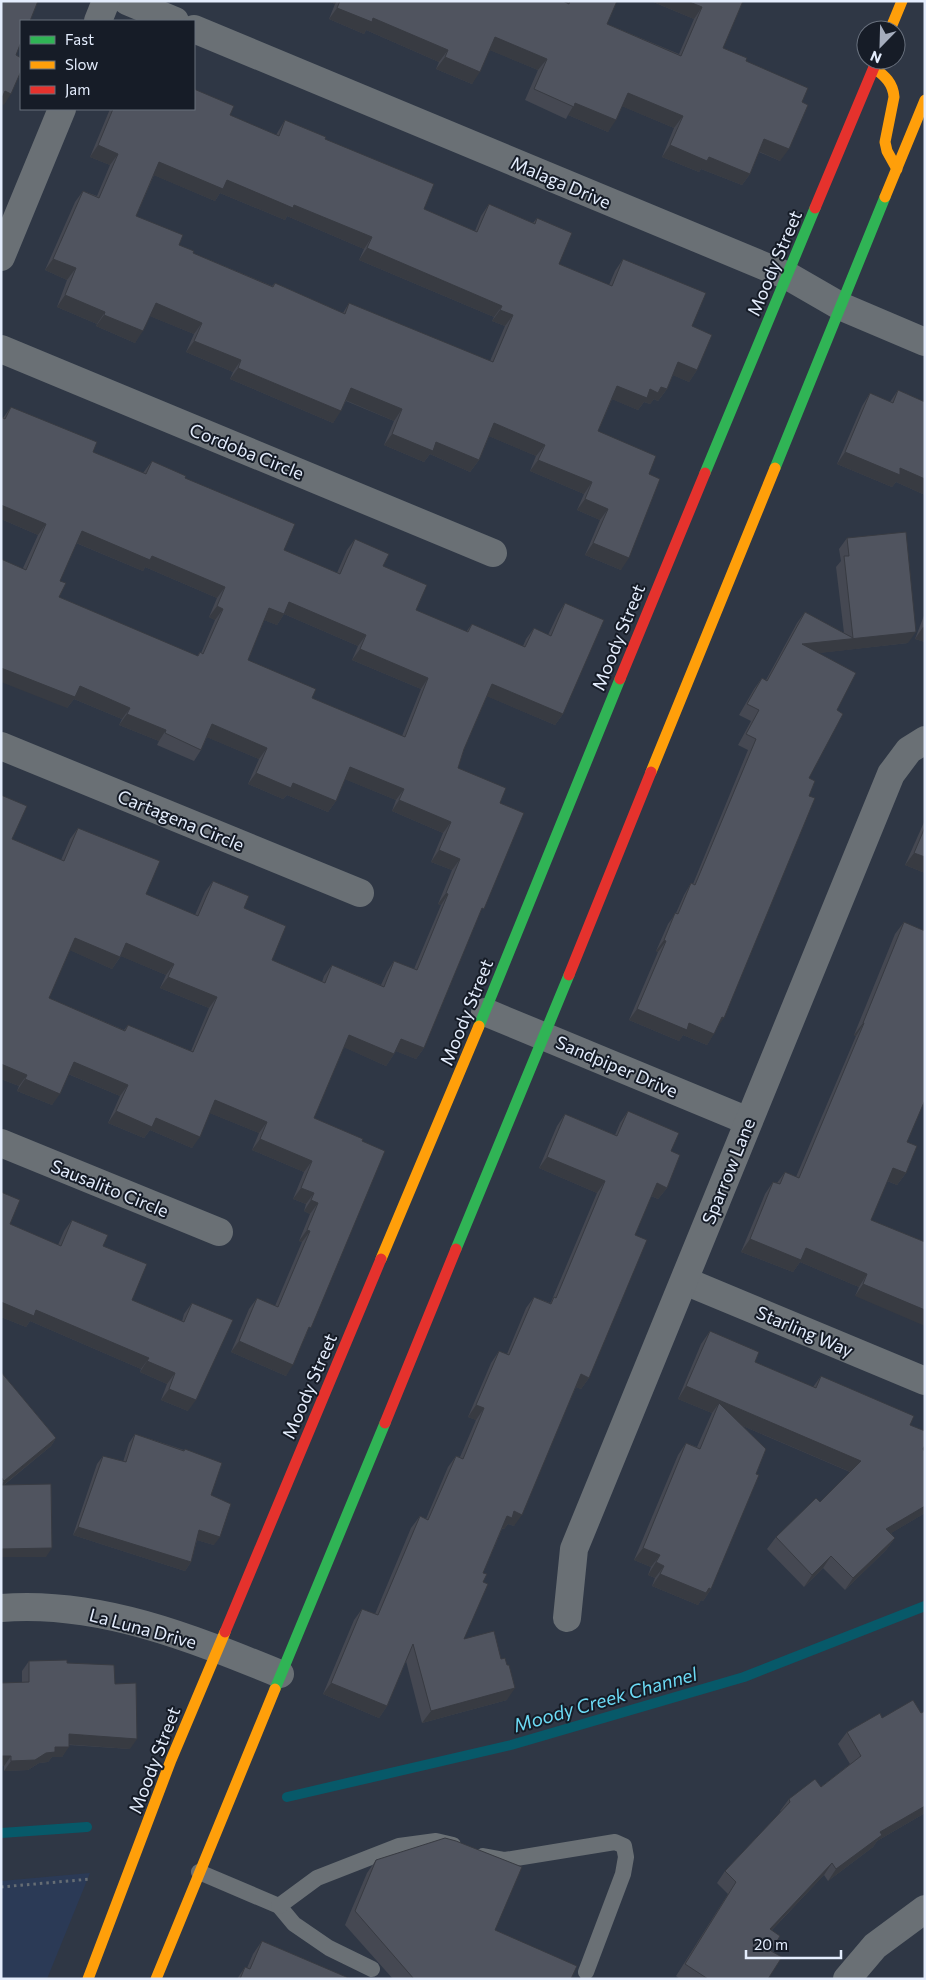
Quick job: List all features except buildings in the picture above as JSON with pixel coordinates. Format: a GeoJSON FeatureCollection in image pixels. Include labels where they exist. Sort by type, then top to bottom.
{"type":"FeatureCollection","features":[{"type":"Feature","properties":{"kind":"main road"},"geometry":{"type":"LineString","coordinates":[[894,20],[902,1]]}},
{"type":"Feature","properties":{"kind":"main road","name":"Moody Street"},"geometry":{"type":"LineString","coordinates":[[88,1979],[172,1760],[485,1012],[635,642],[874,70]]}},
{"type":"Feature","properties":{"kind":"main road"},"geometry":{"type":"LineString","coordinates":[[881,70],[893,85],[894,100],[886,128],[884,144],[897,169]]}},
{"type":"Feature","properties":{"kind":"main road"},"geometry":{"type":"LineString","coordinates":[[156,1979],[544,1036],[925,100]]}},
{"type":"Feature","properties":{"kind":"street"},"geometry":{"type":"LineString","coordinates":[[98,20],[106,1]]}},
{"type":"Feature","properties":{"kind":"street"},"geometry":{"type":"LineString","coordinates":[[127,1],[173,20]]}},
{"type":"Feature","properties":{"kind":"street","name":"Malaga Drive"},"geometry":{"type":"LineString","coordinates":[[195,29],[788,276],[840,306],[925,342]]}},
{"type":"Feature","properties":{"kind":"street"},"geometry":{"type":"LineString","coordinates":[[1,257],[62,110]]}},
{"type":"Feature","properties":{"kind":"street","name":"Cordoba Circle"},"geometry":{"type":"LineString","coordinates":[[1,349],[493,553]]}},
{"type":"Feature","properties":{"kind":"street","name":"Sparrow Lane"},"geometry":{"type":"LineString","coordinates":[[567,1618],[574,1550],[685,1281],[748,1121],[891,774],[909,750],[925,740]]}},
{"type":"Feature","properties":{"kind":"street","name":"Cartagena Circle"},"geometry":{"type":"LineString","coordinates":[[1,746],[360,893]]}},
{"type":"Feature","properties":{"kind":"street","name":"Sandpiper Drive"},"geometry":{"type":"LineString","coordinates":[[485,1012],[748,1121]]}},
{"type":"Feature","properties":{"kind":"street","name":"Sausalito Circle"},"geometry":{"type":"LineString","coordinates":[[1,1143],[219,1232]]}},
{"type":"Feature","properties":{"kind":"street","name":"Starling Way"},"geometry":{"type":"LineString","coordinates":[[685,1281],[925,1381]]}},
{"type":"Feature","properties":{"kind":"street","name":"La Luna Drive"},"geometry":{"type":"LineString","coordinates":[[1,1608],[66,1609],[116,1618],[218,1649],[280,1674]]}},
{"type":"Feature","properties":{"kind":"street"},"geometry":{"type":"LineString","coordinates":[[848,1979],[875,1946],[925,1908]]}},
{"type":"Feature","properties":{"kind":"lane"},"geometry":{"type":"LineString","coordinates":[[278,1906],[318,1878],[399,1846],[436,1842],[465,1848],[482,1856],[505,1860],[616,1842],[624,1846],[626,1857],[623,1874],[586,1972]]}},
{"type":"Feature","properties":{"kind":"lane"},"geometry":{"type":"LineString","coordinates":[[200,1872],[278,1906],[294,1924],[329,1948],[372,1969]]}},
{"type":"Feature","properties":{"kind":"path"},"geometry":{"type":"LineString","coordinates":[[1,1887],[91,1879]]}},
{"type":"Feature","properties":{"kind":"shaded area"},"geometry":{"type":"Polygon","coordinates":[[[90,1873],[47,1979],[1,1979],[1,1881],[90,1873]]]}},
{"type":"Feature","properties":{"kind":"waterway","name":"Moody Creek Channel"},"geometry":{"type":"LineString","coordinates":[[287,1797],[511,1745],[744,1677],[925,1606]]}},
{"type":"Feature","properties":{"kind":"waterway","name":"Moody Creek Channel"},"geometry":{"type":"LineString","coordinates":[[1,1833],[87,1827]]}},
{"type":"Feature","properties":{"kind":"traffic: fast"},"geometry":{"type":"LineString","coordinates":[[775,468],[885,197]]}},
{"type":"Feature","properties":{"kind":"traffic: fast"},"geometry":{"type":"LineString","coordinates":[[705,473],[815,208]]}},
{"type":"Feature","properties":{"kind":"traffic: fast"},"geometry":{"type":"LineString","coordinates":[[479,1026],[620,679]]}},
{"type":"Feature","properties":{"kind":"traffic: fast"},"geometry":{"type":"LineString","coordinates":[[456,1249],[569,975]]}},
{"type":"Feature","properties":{"kind":"traffic: fast"},"geometry":{"type":"LineString","coordinates":[[275,1689],[385,1423]]}},
{"type":"Feature","properties":{"kind":"traffic: slow"},"geometry":{"type":"LineString","coordinates":[[894,20],[902,1]]}},
{"type":"Feature","properties":{"kind":"traffic: slow"},"geometry":{"type":"LineString","coordinates":[[877,70],[888,80],[893,92],[894,97],[885,142],[887,151],[897,169]]}},
{"type":"Feature","properties":{"kind":"traffic: slow"},"geometry":{"type":"LineString","coordinates":[[885,197],[925,100]]}},
{"type":"Feature","properties":{"kind":"traffic: slow"},"geometry":{"type":"LineString","coordinates":[[651,772],[775,468]]}},
{"type":"Feature","properties":{"kind":"traffic: slow"},"geometry":{"type":"LineString","coordinates":[[381,1259],[479,1026]]}},
{"type":"Feature","properties":{"kind":"traffic: slow"},"geometry":{"type":"LineString","coordinates":[[88,1979],[171,1760],[225,1632]]}},
{"type":"Feature","properties":{"kind":"traffic: slow"},"geometry":{"type":"LineString","coordinates":[[156,1979],[275,1689]]}},
{"type":"Feature","properties":{"kind":"traffic: jam"},"geometry":{"type":"LineString","coordinates":[[815,208],[873,70]]}},
{"type":"Feature","properties":{"kind":"traffic: jam"},"geometry":{"type":"LineString","coordinates":[[620,679],[705,473]]}},
{"type":"Feature","properties":{"kind":"traffic: jam"},"geometry":{"type":"LineString","coordinates":[[569,975],[651,772]]}},
{"type":"Feature","properties":{"kind":"traffic: jam"},"geometry":{"type":"LineString","coordinates":[[385,1423],[456,1249]]}},
{"type":"Feature","properties":{"kind":"traffic: jam"},"geometry":{"type":"LineString","coordinates":[[225,1632],[381,1259]]}}]}
